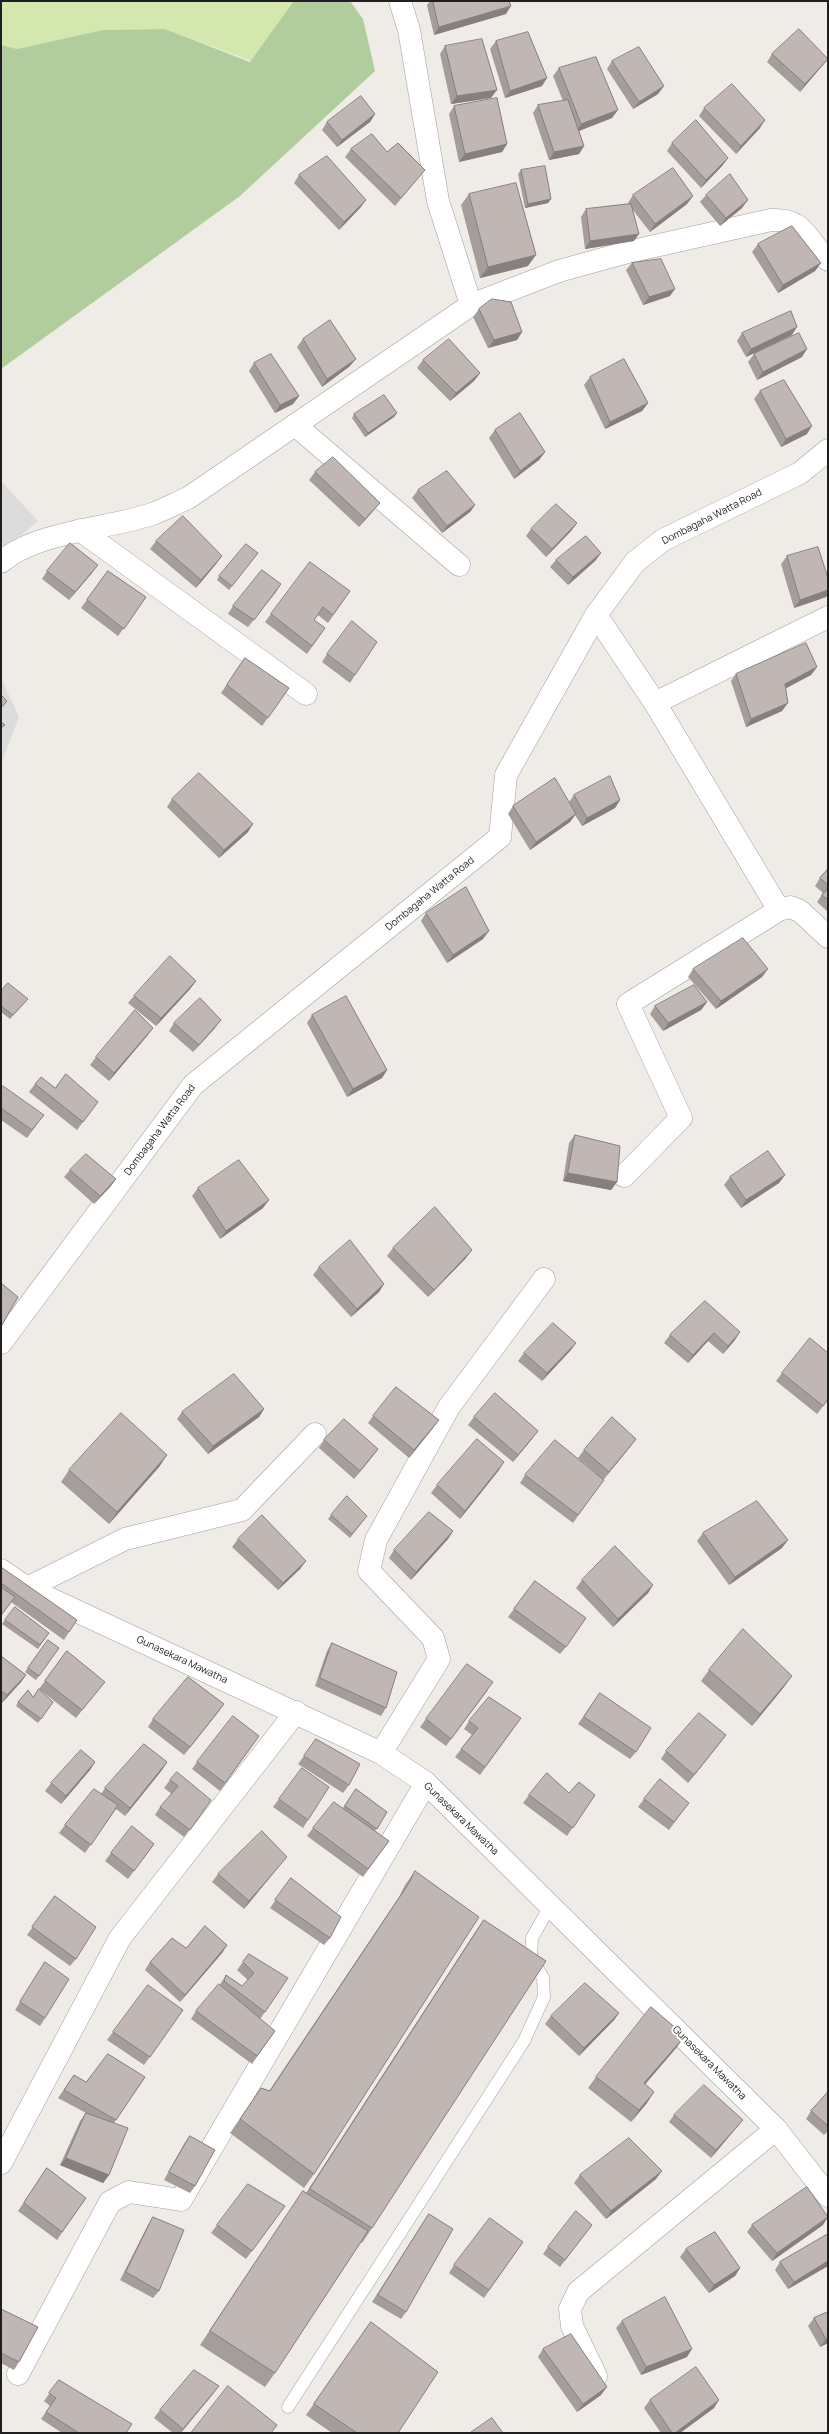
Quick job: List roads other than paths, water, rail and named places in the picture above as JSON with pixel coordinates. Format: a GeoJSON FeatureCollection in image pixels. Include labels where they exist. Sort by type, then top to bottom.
{"type":"FeatureCollection","features":[{"type":"Feature","properties":{"kind":"street"},"geometry":{"type":"LineString","coordinates":[[400,1],[409,30],[438,201],[472,305]]}},
{"type":"Feature","properties":{"kind":"street"},"geometry":{"type":"LineString","coordinates":[[1,562],[27,547],[80,530],[151,514],[188,498],[472,305],[567,269],[628,252],[771,220],[786,219],[802,228],[816,250],[828,260]]}},
{"type":"Feature","properties":{"kind":"street"},"geometry":{"type":"LineString","coordinates":[[295,426],[458,564]]}},
{"type":"Feature","properties":{"kind":"street","name":"Dombagaha Watta Road"},"geometry":{"type":"LineString","coordinates":[[1,1343],[193,1085],[500,837],[506,775],[596,615],[635,562],[663,540],[800,473],[828,450]]}},
{"type":"Feature","properties":{"kind":"street"},"geometry":{"type":"LineString","coordinates":[[80,530],[306,694]]}},
{"type":"Feature","properties":{"kind":"street"},"geometry":{"type":"LineString","coordinates":[[596,615],[655,703],[779,910]]}},
{"type":"Feature","properties":{"kind":"street"},"geometry":{"type":"LineString","coordinates":[[655,703],[828,617]]}},
{"type":"Feature","properties":{"kind":"street"},"geometry":{"type":"LineString","coordinates":[[624,1176],[681,1118],[628,1004],[779,910],[790,906],[800,911],[828,937]]}},
{"type":"Feature","properties":{"kind":"street"},"geometry":{"type":"LineString","coordinates":[[381,1753],[439,1659],[433,1638],[369,1571],[376,1540],[449,1407],[544,1279]]}},
{"type":"Feature","properties":{"kind":"street"},"geometry":{"type":"LineString","coordinates":[[27,1588],[125,1539],[242,1510],[315,1434]]}},
{"type":"Feature","properties":{"kind":"street","name":"Gunasekara Mawatha"},"geometry":{"type":"LineString","coordinates":[[1,1570],[27,1588],[296,1712],[381,1753],[426,1783],[776,2129],[828,2196]]}},
{"type":"Feature","properties":{"kind":"street"},"geometry":{"type":"LineString","coordinates":[[1,2163],[120,1938],[296,1712]]}},
{"type":"Feature","properties":{"kind":"street"},"geometry":{"type":"LineString","coordinates":[[18,2374],[110,2202],[129,2192],[181,2200],[426,1783]]}},
{"type":"Feature","properties":{"kind":"street"},"geometry":{"type":"LineString","coordinates":[[596,2376],[572,2326],[570,2309],[578,2292],[776,2129]]}},
{"type":"Feature","properties":{"kind":"lane"},"geometry":{"type":"LineString","coordinates":[[288,2407],[524,2041],[544,1997],[543,1978],[531,1957],[532,1938],[550,1906]]}}]}
